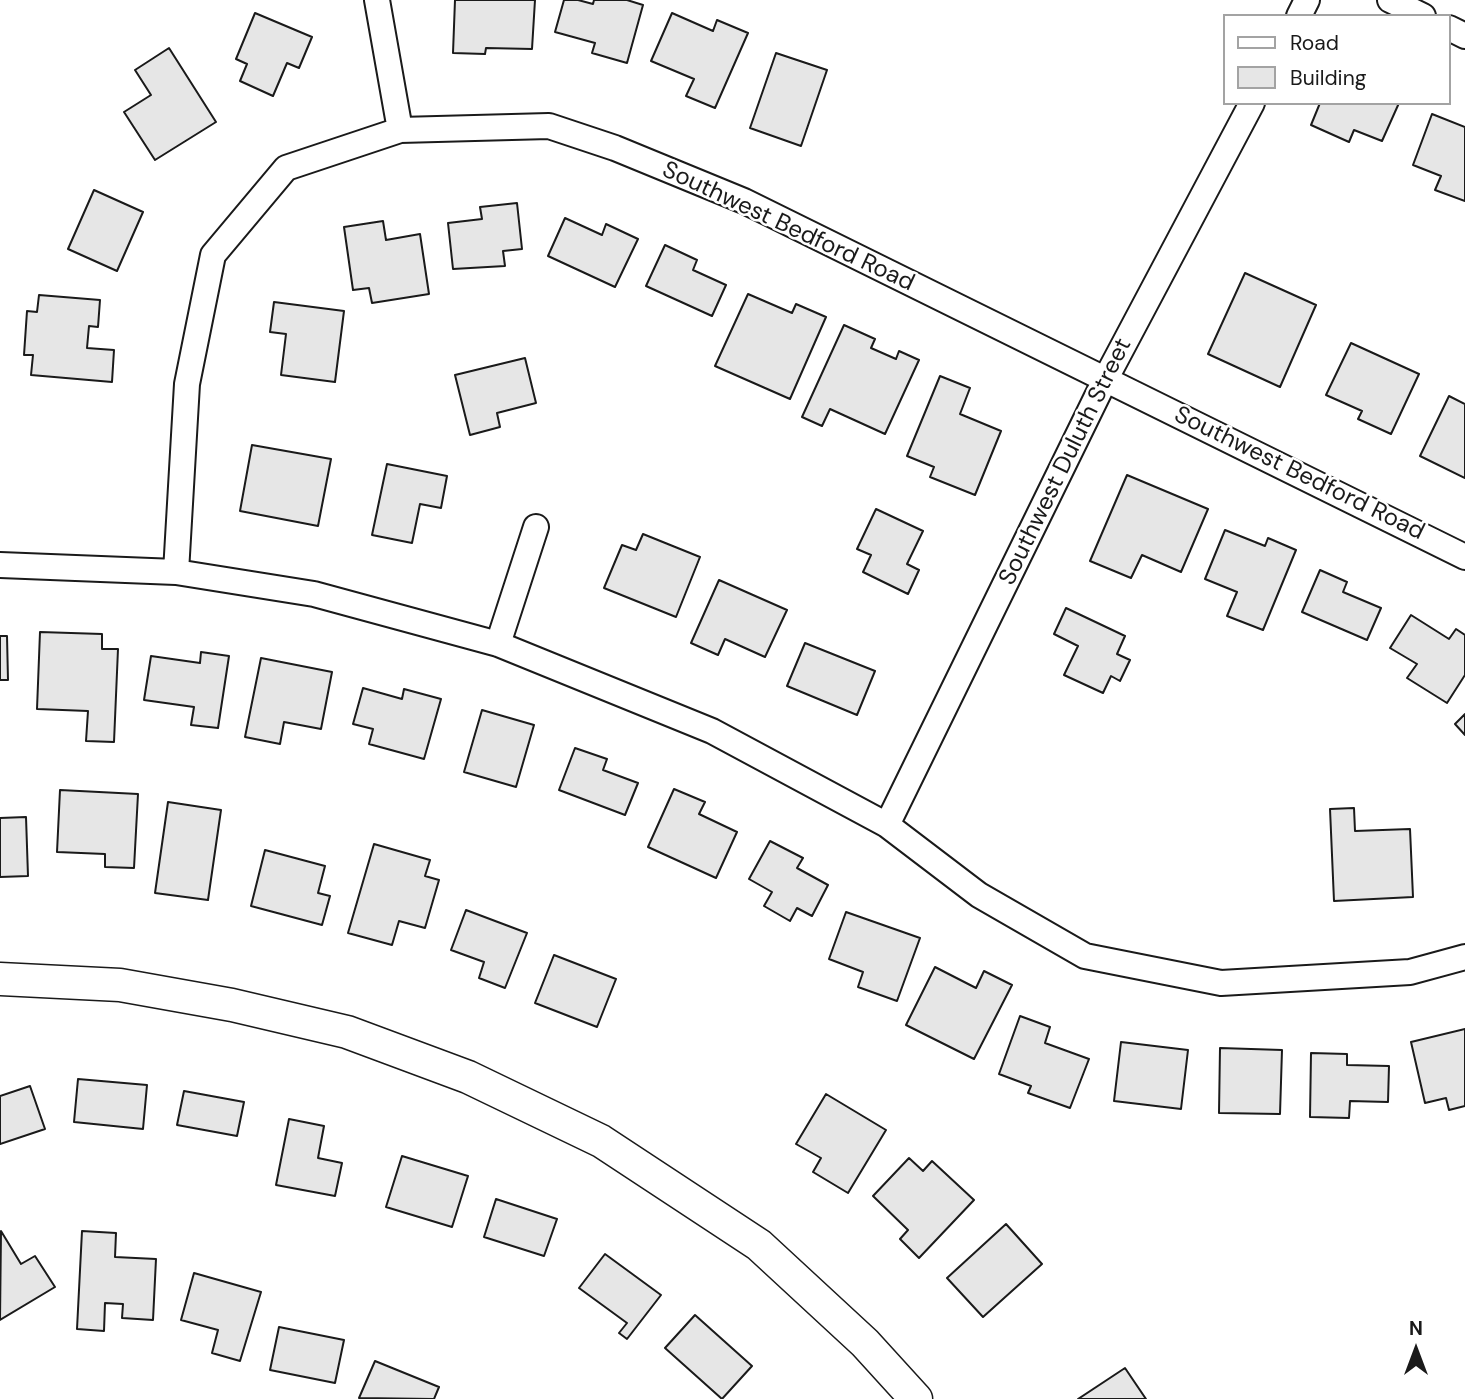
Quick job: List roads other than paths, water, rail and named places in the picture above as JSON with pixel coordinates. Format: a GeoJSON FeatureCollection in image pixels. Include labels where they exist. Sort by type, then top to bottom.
{"type":"FeatureCollection","features":[{"type":"Feature","properties":{"kind":"street"},"geometry":{"type":"LineString","coordinates":[[377,0],[400,131]]}},
{"type":"Feature","properties":{"kind":"street"},"geometry":{"type":"LineString","coordinates":[[1390,0],[1419,14]]}},
{"type":"Feature","properties":{"kind":"street","name":"Southwest Duluth Street"},"geometry":{"type":"LineString","coordinates":[[887,825],[1105,380],[1251,105]]}},
{"type":"Feature","properties":{"kind":"street","name":"Southwest Bedford Road"},"geometry":{"type":"LineString","coordinates":[[176,572],[187,384],[213,255],[286,168],[400,131],[549,126],[615,148],[744,201],[1465,556]]}},
{"type":"Feature","properties":{"kind":"street"},"geometry":{"type":"LineString","coordinates":[[498,643],[537,527]]}},
{"type":"Feature","properties":{"kind":"street"},"geometry":{"type":"LineString","coordinates":[[0,565],[176,572],[314,594],[498,643],[712,731],[887,825],[979,895],[1085,956],[1221,982],[1410,972],[1465,957]]}},
{"type":"Feature","properties":{"kind":"street"},"geometry":{"type":"LineString","coordinates":[[0,979],[120,985],[232,1005],[346,1032],[468,1077],[601,1140],[759,1245],[865,1343],[916,1399]]}}]}
